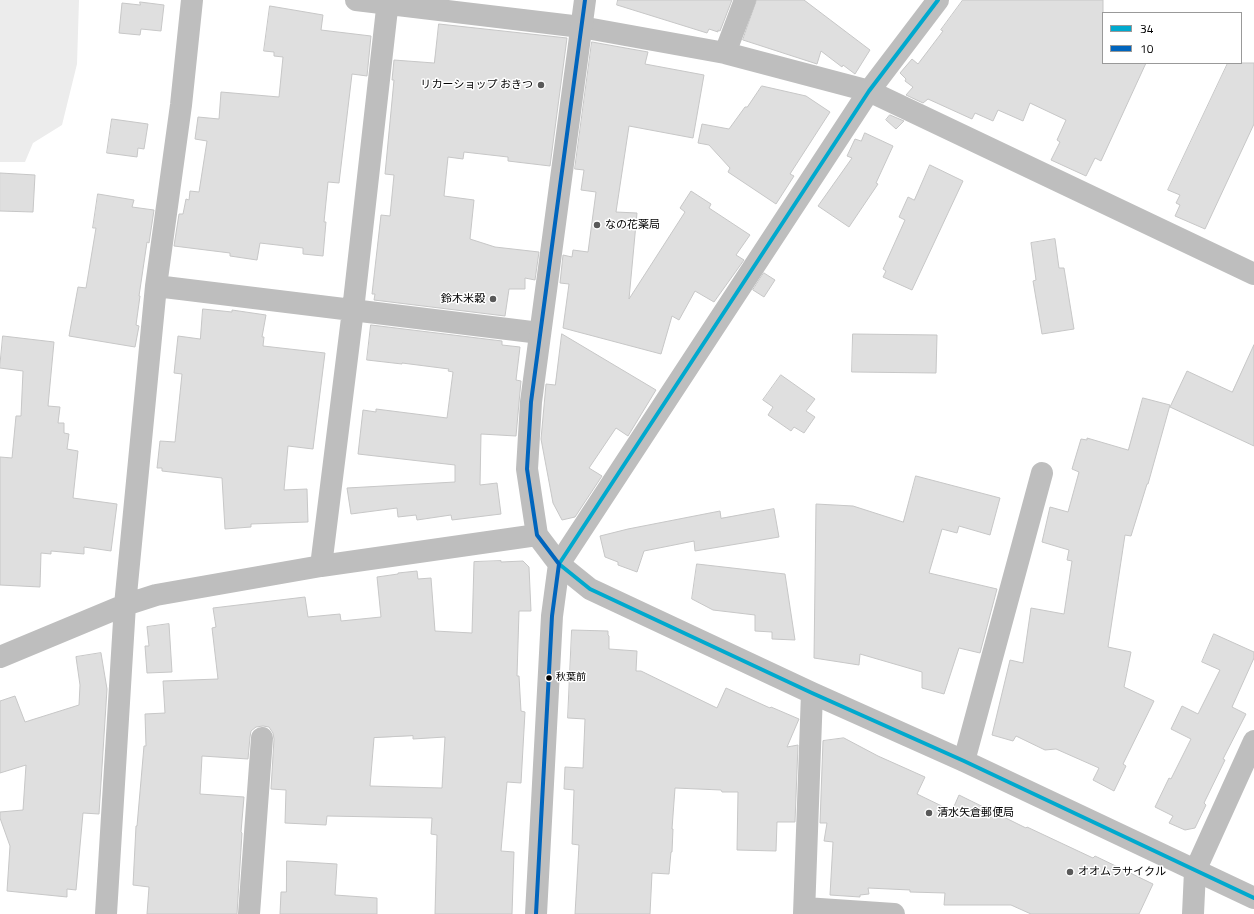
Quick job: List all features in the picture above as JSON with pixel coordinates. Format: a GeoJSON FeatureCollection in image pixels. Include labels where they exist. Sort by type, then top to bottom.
{"type":"FeatureCollection","features":[{"type":"Feature","properties":{"kind":"street"},"geometry":{"type":"LineString","coordinates":[[106,914],[125,605],[156,286],[181,106],[192,0]]}},
{"type":"Feature","properties":{"kind":"street"},"geometry":{"type":"LineString","coordinates":[[356,0],[388,2],[581,26],[725,53],[869,91],[1254,274]]}},
{"type":"Feature","properties":{"kind":"street"},"geometry":{"type":"LineString","coordinates":[[585,0],[531,402],[527,469],[537,535],[559,564],[590,589],[812,693],[964,761],[1254,898]]}},
{"type":"Feature","properties":{"kind":"street"},"geometry":{"type":"LineString","coordinates":[[725,53],[746,0]]}},
{"type":"Feature","properties":{"kind":"street"},"geometry":{"type":"LineString","coordinates":[[536,914],[552,616],[559,564],[869,91],[938,0]]}},
{"type":"Feature","properties":{"kind":"street"},"geometry":{"type":"LineString","coordinates":[[321,566],[353,310],[388,2]]}},
{"type":"Feature","properties":{"kind":"street"},"geometry":{"type":"LineString","coordinates":[[156,286],[540,334]]}},
{"type":"Feature","properties":{"kind":"street"},"geometry":{"type":"LineString","coordinates":[[964,761],[1042,473]]}},
{"type":"Feature","properties":{"kind":"street"},"geometry":{"type":"LineString","coordinates":[[0,657],[125,605],[156,595],[321,566],[537,535]]}},
{"type":"Feature","properties":{"kind":"street"},"geometry":{"type":"LineString","coordinates":[[812,693],[805,911],[894,914]]}},
{"type":"Feature","properties":{"kind":"street"},"geometry":{"type":"LineString","coordinates":[[249,914],[262,738]]}},
{"type":"Feature","properties":{"kind":"street"},"geometry":{"type":"LineString","coordinates":[[1193,914],[1196,871],[1254,742]]}},
{"type":"Feature","properties":{"kind":"shaded area"},"geometry":{"type":"Polygon","coordinates":[[[0,0],[79,0],[77,64],[62,125],[33,143],[25,162],[0,162],[0,0]]]}},
{"type":"Feature","properties":{"kind":"building"},"geometry":{"type":"Polygon","coordinates":[[[618,0],[732,0],[720,31],[718,30],[718,32],[709,29],[707,33],[617,5],[618,0]]]}},
{"type":"Feature","properties":{"kind":"building"},"geometry":{"type":"Polygon","coordinates":[[[757,0],[804,0],[870,50],[855,74],[843,65],[842,67],[821,51],[817,64],[743,40],[757,0]]]}},
{"type":"Feature","properties":{"kind":"building"},"geometry":{"type":"Polygon","coordinates":[[[963,0],[1103,0],[1102,64],[1146,64],[1101,161],[1095,158],[1086,176],[1051,160],[1060,142],[1057,140],[1066,120],[1030,103],[1023,121],[998,110],[993,121],[975,113],[972,119],[928,99],[923,103],[906,95],[913,87],[905,81],[906,79],[900,73],[912,59],[918,64],[943,31],[941,30],[963,0]]]}},
{"type":"Feature","properties":{"kind":"building"},"geometry":{"type":"Polygon","coordinates":[[[140,2],[164,5],[161,31],[141,29],[140,35],[119,33],[122,3],[140,5],[140,2]]]}},
{"type":"Feature","properties":{"kind":"building"},"geometry":{"type":"Polygon","coordinates":[[[270,6],[323,15],[321,30],[371,36],[367,76],[352,74],[339,183],[328,182],[324,222],[326,222],[323,256],[303,254],[303,248],[260,243],[257,260],[230,256],[230,253],[174,246],[179,214],[183,214],[186,199],[189,200],[190,191],[199,192],[207,141],[195,139],[198,117],[219,119],[221,92],[279,97],[283,57],[274,56],[274,52],[264,51],[270,6]]]}},
{"type":"Feature","properties":{"kind":"building"},"geometry":{"type":"Polygon","coordinates":[[[439,24],[567,38],[550,166],[508,161],[508,157],[464,152],[463,159],[448,157],[444,196],[474,200],[470,239],[495,247],[539,252],[535,280],[525,278],[525,289],[509,289],[505,316],[374,300],[375,294],[372,294],[381,215],[390,216],[394,175],[385,174],[394,80],[392,80],[394,60],[434,63],[439,24]]]}},
{"type":"Feature","properties":{"kind":"building"},"geometry":{"type":"Polygon","coordinates":[[[592,42],[648,52],[645,64],[704,75],[693,138],[629,126],[616,212],[637,213],[629,299],[685,212],[680,208],[691,191],[711,204],[709,208],[750,235],[736,255],[744,260],[714,302],[695,291],[679,320],[672,316],[661,354],[563,328],[569,284],[560,283],[563,255],[572,257],[573,250],[588,252],[596,192],[581,190],[584,170],[575,169],[592,42]]]}},
{"type":"Feature","properties":{"kind":"building"},"geometry":{"type":"Polygon","coordinates":[[[1254,63],[1254,124],[1205,229],[1175,216],[1180,205],[1176,203],[1180,195],[1168,190],[1228,64],[1254,63]]]}},
{"type":"Feature","properties":{"kind":"building"},"geometry":{"type":"Polygon","coordinates":[[[762,86],[806,96],[830,112],[790,174],[794,176],[776,204],[728,172],[730,168],[709,145],[698,143],[702,124],[729,129],[762,86]]]}},
{"type":"Feature","properties":{"kind":"building"},"geometry":{"type":"Polygon","coordinates":[[[890,115],[904,121],[896,129],[886,120],[890,115]]]}},
{"type":"Feature","properties":{"kind":"building"},"geometry":{"type":"Polygon","coordinates":[[[112,119],[148,124],[144,149],[138,148],[137,157],[107,153],[112,119]]]}},
{"type":"Feature","properties":{"kind":"building"},"geometry":{"type":"Polygon","coordinates":[[[865,133],[893,146],[876,183],[878,184],[849,227],[818,206],[852,158],[847,156],[855,139],[861,141],[865,133]]]}},
{"type":"Feature","properties":{"kind":"building"},"geometry":{"type":"Polygon","coordinates":[[[930,165],[963,181],[912,290],[883,277],[886,271],[883,269],[905,220],[899,217],[908,197],[914,200],[930,165]]]}},
{"type":"Feature","properties":{"kind":"building"},"geometry":{"type":"Polygon","coordinates":[[[0,173],[35,175],[33,212],[0,211],[0,173]]]}},
{"type":"Feature","properties":{"kind":"building"},"geometry":{"type":"Polygon","coordinates":[[[98,194],[134,200],[132,207],[154,210],[149,243],[147,242],[139,296],[136,325],[139,326],[135,347],[69,336],[78,287],[86,288],[96,228],[93,228],[98,194]]]}},
{"type":"Feature","properties":{"kind":"building"},"geometry":{"type":"Polygon","coordinates":[[[1055,239],[1059,268],[1064,268],[1074,329],[1042,334],[1033,281],[1036,280],[1031,243],[1055,239]]]}},
{"type":"Feature","properties":{"kind":"building"},"geometry":{"type":"Polygon","coordinates":[[[764,273],[775,280],[764,297],[753,290],[764,273]]]}},
{"type":"Feature","properties":{"kind":"building"},"geometry":{"type":"Polygon","coordinates":[[[203,309],[232,312],[232,310],[266,315],[262,337],[264,337],[263,346],[325,353],[313,449],[288,446],[284,490],[307,489],[308,522],[251,524],[251,527],[225,529],[222,478],[162,471],[162,468],[157,468],[160,441],[175,442],[182,374],[174,373],[178,336],[200,339],[203,309]]]}},
{"type":"Feature","properties":{"kind":"building"},"geometry":{"type":"Polygon","coordinates":[[[371,325],[502,341],[502,345],[520,347],[516,380],[521,381],[516,436],[481,434],[480,485],[497,483],[501,514],[452,520],[451,515],[417,520],[416,515],[398,517],[397,508],[351,514],[347,488],[455,482],[455,465],[358,454],[363,410],[376,412],[376,409],[447,418],[453,372],[448,371],[449,369],[367,360],[371,325]]]}},
{"type":"Feature","properties":{"kind":"building"},"geometry":{"type":"Polygon","coordinates":[[[562,334],[656,390],[628,436],[616,428],[589,468],[602,476],[575,517],[562,520],[553,503],[541,439],[546,384],[555,385],[562,334]]]}},
{"type":"Feature","properties":{"kind":"building"},"geometry":{"type":"Polygon","coordinates":[[[853,334],[937,335],[936,373],[852,372],[853,334]]]}},
{"type":"Feature","properties":{"kind":"building"},"geometry":{"type":"Polygon","coordinates":[[[3,336],[54,342],[48,406],[60,407],[58,423],[64,423],[64,433],[69,434],[67,449],[78,451],[73,498],[117,504],[111,551],[84,547],[84,554],[51,551],[51,554],[41,553],[40,587],[0,585],[0,457],[12,458],[16,416],[21,416],[23,371],[0,368],[3,336]]]}},
{"type":"Feature","properties":{"kind":"building"},"geometry":{"type":"Polygon","coordinates":[[[1254,345],[1254,446],[1170,407],[1187,371],[1232,392],[1254,345]]]}},
{"type":"Feature","properties":{"kind":"building"},"geometry":{"type":"Polygon","coordinates":[[[781,375],[815,399],[806,411],[815,417],[804,433],[794,427],[791,431],[768,415],[773,407],[763,400],[781,375]]]}},
{"type":"Feature","properties":{"kind":"building"},"geometry":{"type":"Polygon","coordinates":[[[1143,398],[1170,405],[1148,484],[1131,536],[1125,535],[1108,647],[1131,652],[1124,687],[1154,701],[1123,764],[1126,766],[1114,791],[1093,780],[1099,768],[1056,749],[1045,750],[1016,736],[1013,741],[992,735],[1010,660],[1023,663],[1031,608],[1064,614],[1072,561],[1067,560],[1069,550],[1042,542],[1050,507],[1068,512],[1079,472],[1072,469],[1081,439],[1087,440],[1087,438],[1128,450],[1143,398]]]}},
{"type":"Feature","properties":{"kind":"building"},"geometry":{"type":"Polygon","coordinates":[[[916,476],[1000,498],[990,535],[959,526],[957,533],[942,529],[929,573],[997,589],[980,653],[959,648],[944,694],[922,688],[922,672],[860,654],[859,665],[814,658],[816,504],[853,506],[903,522],[916,476]]]}},
{"type":"Feature","properties":{"kind":"building"},"geometry":{"type":"Polygon","coordinates":[[[774,509],[779,537],[695,551],[694,541],[644,551],[637,572],[618,565],[618,562],[605,557],[600,536],[720,511],[721,518],[774,509]]]}},
{"type":"Feature","properties":{"kind":"building"},"geometry":{"type":"Polygon","coordinates":[[[523,561],[529,567],[531,611],[519,611],[517,676],[519,676],[521,711],[525,712],[521,783],[507,782],[501,851],[514,852],[512,914],[435,914],[437,835],[431,834],[432,818],[327,816],[326,825],[285,823],[286,790],[271,789],[274,739],[273,733],[269,727],[263,726],[256,727],[251,731],[248,759],[202,756],[200,794],[244,797],[237,914],[147,914],[149,887],[133,885],[136,826],[144,746],[146,746],[145,714],[165,713],[163,681],[218,679],[212,628],[216,627],[213,608],[305,597],[308,617],[340,614],[341,621],[381,617],[377,577],[417,571],[418,579],[431,578],[435,631],[472,633],[474,562],[523,561]],[[413,736],[374,738],[370,786],[442,788],[445,737],[413,739],[413,736]]]}},
{"type":"Feature","properties":{"kind":"building"},"geometry":{"type":"Polygon","coordinates":[[[697,564],[785,574],[795,640],[772,639],[772,632],[755,631],[755,615],[713,610],[692,599],[697,564]]]}},
{"type":"Feature","properties":{"kind":"building"},"geometry":{"type":"Polygon","coordinates":[[[169,624],[172,672],[147,673],[145,646],[149,646],[147,627],[169,624]]]}},
{"type":"Feature","properties":{"kind":"building"},"geometry":{"type":"Polygon","coordinates":[[[572,630],[608,631],[609,649],[637,651],[636,671],[641,671],[717,708],[726,688],[770,708],[771,707],[799,719],[787,747],[798,745],[795,822],[777,822],[776,851],[737,850],[738,792],[675,788],[672,852],[669,874],[652,873],[650,914],[575,914],[579,845],[572,844],[574,790],[564,789],[565,767],[583,768],[585,719],[568,718],[572,630]]]}},
{"type":"Feature","properties":{"kind":"building"},"geometry":{"type":"Polygon","coordinates":[[[1214,634],[1254,652],[1254,658],[1232,707],[1246,714],[1223,759],[1225,760],[1204,803],[1206,805],[1195,828],[1185,830],[1169,823],[1173,816],[1155,807],[1191,739],[1171,729],[1182,706],[1198,714],[1220,670],[1202,662],[1214,634]]]}},
{"type":"Feature","properties":{"kind":"building"},"geometry":{"type":"Polygon","coordinates":[[[101,653],[107,689],[99,814],[83,813],[76,890],[67,889],[67,897],[7,891],[10,846],[0,818],[0,812],[23,810],[26,765],[0,773],[0,701],[15,696],[25,722],[79,705],[80,685],[76,657],[101,653]]]}},
{"type":"Feature","properties":{"kind":"building"},"geometry":{"type":"Polygon","coordinates":[[[844,738],[878,756],[925,777],[917,794],[952,811],[959,795],[1026,828],[1027,827],[1093,858],[1095,856],[1153,884],[1139,914],[1031,914],[1011,905],[944,905],[945,893],[910,892],[910,890],[868,888],[869,894],[860,895],[860,897],[830,895],[833,842],[824,841],[827,823],[820,823],[823,741],[844,738]]]}},
{"type":"Feature","properties":{"kind":"building"},"geometry":{"type":"Polygon","coordinates":[[[287,861],[337,864],[335,895],[377,898],[377,914],[280,914],[281,892],[286,892],[287,861]]]}},
{"type":"Feature","properties":{"kind":"transit line","name":"10"},"geometry":{"type":"LineString","coordinates":[[536,914],[552,616],[559,564],[537,535],[527,469],[531,402],[585,0]]}},
{"type":"Feature","properties":{"kind":"transit line","name":"34"},"geometry":{"type":"LineString","coordinates":[[938,0],[869,91],[559,564],[590,589],[812,693],[964,761],[1254,898]]}},
{"type":"Feature","properties":{"kind":"place","name":"リカーショップ おきつ"},"geometry":{"type":"Point","coordinates":[541,85]}},
{"type":"Feature","properties":{"kind":"place","name":"なの花薬局"},"geometry":{"type":"Point","coordinates":[597,225]}},
{"type":"Feature","properties":{"kind":"place","name":"鈴木米穀"},"geometry":{"type":"Point","coordinates":[493,299]}},
{"type":"Feature","properties":{"kind":"place","name":"秋葉前"},"geometry":{"type":"Point","coordinates":[549,678]}},
{"type":"Feature","properties":{"kind":"place","name":"清水矢倉郵便局"},"geometry":{"type":"Point","coordinates":[929,813]}},
{"type":"Feature","properties":{"kind":"place","name":"オオムラサイクル"},"geometry":{"type":"Point","coordinates":[1070,872]}}]}
